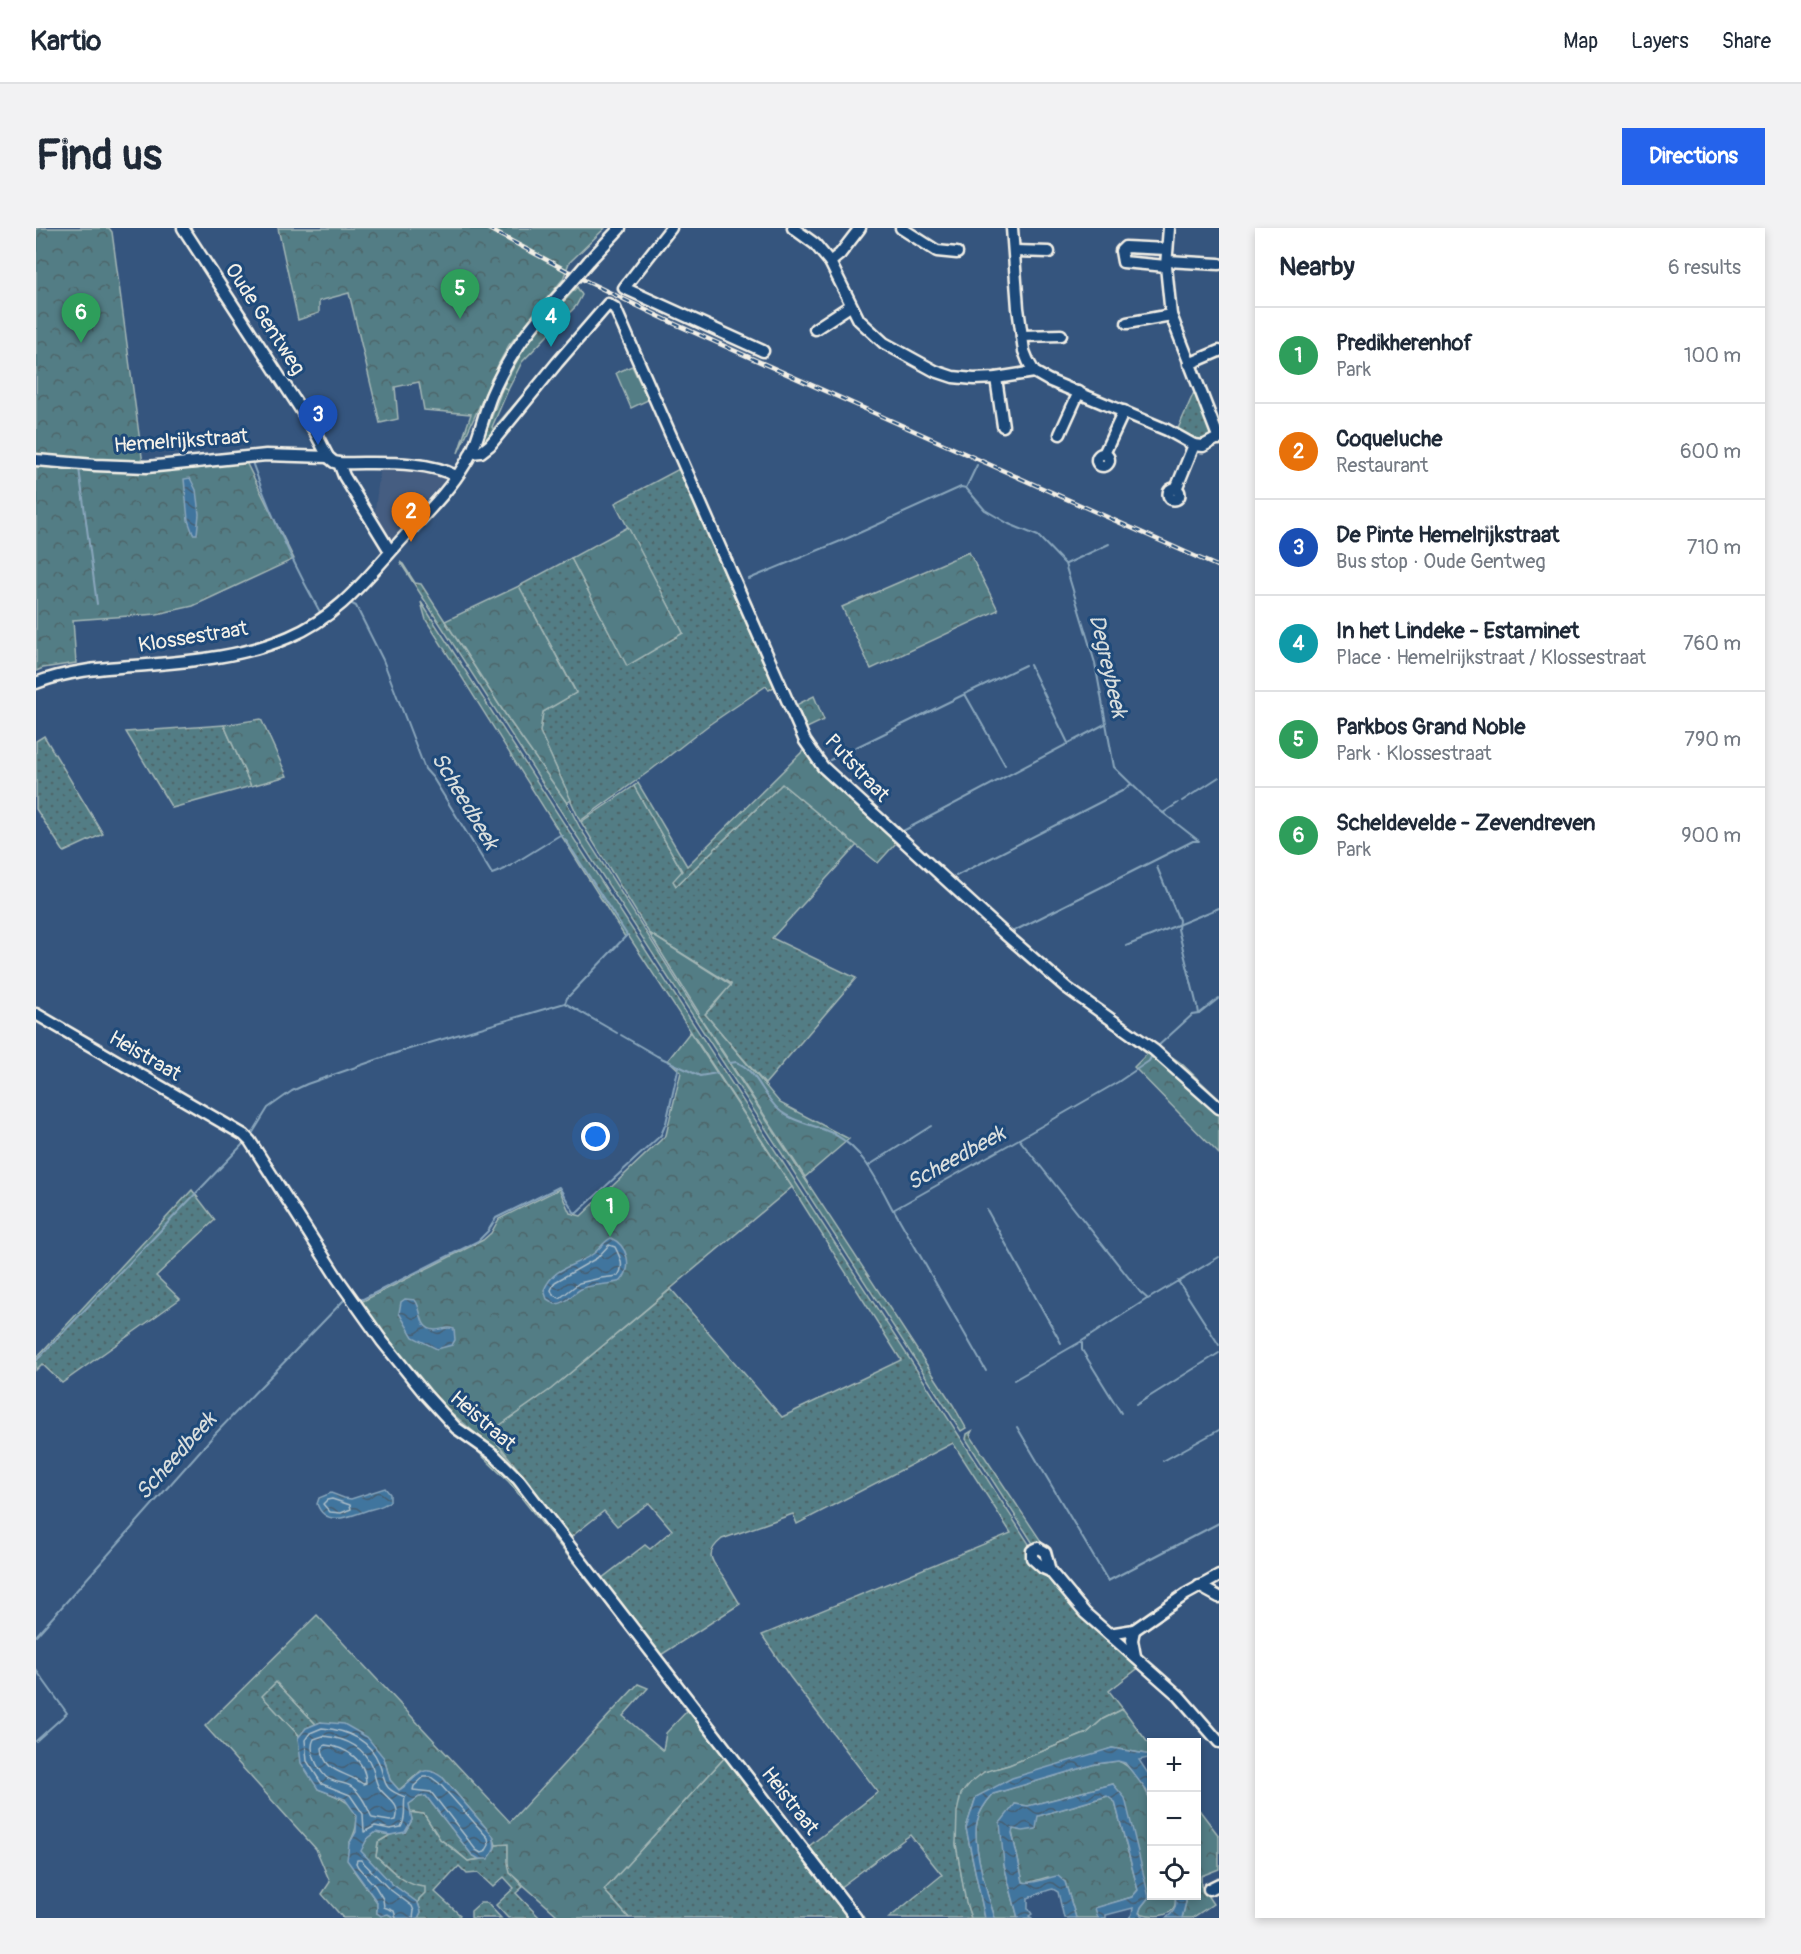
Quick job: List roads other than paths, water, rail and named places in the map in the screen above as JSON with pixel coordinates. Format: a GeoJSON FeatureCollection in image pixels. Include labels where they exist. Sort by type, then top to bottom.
{"type":"FeatureCollection","features":[{"type":"Feature","properties":{"kind":"street","name":"Oude Gentweg"},"geometry":{"type":"LineString","coordinates":[[183,228],[314,430],[328,457]]}},
{"type":"Feature","properties":{"kind":"street"},"geometry":{"type":"LineString","coordinates":[[471,453],[490,399],[505,366],[527,332],[620,228]]}},
{"type":"Feature","properties":{"kind":"street"},"geometry":{"type":"LineString","coordinates":[[671,228],[624,288],[763,351]]}},
{"type":"Feature","properties":{"kind":"street"},"geometry":{"type":"LineString","coordinates":[[793,228],[815,244],[830,262],[859,320],[884,342],[936,371],[953,377],[968,378],[996,378],[1034,372],[1167,430],[1194,445],[1203,446],[1217,436],[1171,315],[1167,259],[1169,228]]}},
{"type":"Feature","properties":{"kind":"street"},"geometry":{"type":"LineString","coordinates":[[830,262],[840,254],[860,228]]}},
{"type":"Feature","properties":{"kind":"street"},"geometry":{"type":"LineString","coordinates":[[901,228],[937,251],[957,253]]}},
{"type":"Feature","properties":{"kind":"street"},"geometry":{"type":"LineString","coordinates":[[1012,228],[1022,336],[1028,361],[1034,372]]}},
{"type":"Feature","properties":{"kind":"street"},"geometry":{"type":"LineString","coordinates":[[1015,251],[1048,252]]}},
{"type":"Feature","properties":{"kind":"street"},"geometry":{"type":"LineString","coordinates":[[1167,259],[1219,264]]}},
{"type":"Feature","properties":{"kind":"street","name":"Putstraat"},"geometry":{"type":"LineString","coordinates":[[471,453],[482,452],[490,445],[608,304],[615,308],[773,670],[813,755],[899,838],[1067,988],[1154,1050],[1219,1108]]}},
{"type":"Feature","properties":{"kind":"street"},"geometry":{"type":"LineString","coordinates":[[815,329],[850,306]]}},
{"type":"Feature","properties":{"kind":"street"},"geometry":{"type":"LineString","coordinates":[[1127,324],[1171,315]]}},
{"type":"Feature","properties":{"kind":"street"},"geometry":{"type":"LineString","coordinates":[[1022,336],[1061,335]]}},
{"type":"Feature","properties":{"kind":"street"},"geometry":{"type":"LineString","coordinates":[[1189,364],[1219,351]]}},
{"type":"Feature","properties":{"kind":"street"},"geometry":{"type":"LineString","coordinates":[[996,378],[1003,426]]}},
{"type":"Feature","properties":{"kind":"street"},"geometry":{"type":"LineString","coordinates":[[1060,434],[1079,392]]}},
{"type":"Feature","properties":{"kind":"street"},"geometry":{"type":"LineString","coordinates":[[1104,454],[1124,411]]}},
{"type":"Feature","properties":{"kind":"street"},"geometry":{"type":"LineString","coordinates":[[1176,489],[1194,445]]}},
{"type":"Feature","properties":{"kind":"street","name":"Klossestraat"},"geometry":{"type":"LineString","coordinates":[[36,683],[62,674],[85,670],[201,659],[273,644],[309,628],[358,590],[456,476],[471,453]]}},
{"type":"Feature","properties":{"kind":"street","name":"Hemelrijkstraat"},"geometry":{"type":"LineString","coordinates":[[36,460],[147,467],[266,455],[328,457]]}},
{"type":"Feature","properties":{"kind":"street"},"geometry":{"type":"LineString","coordinates":[[328,457],[339,463],[421,466],[440,469],[456,476]]}},
{"type":"Feature","properties":{"kind":"street"},"geometry":{"type":"LineString","coordinates":[[339,463],[344,476],[390,551]]}},
{"type":"Feature","properties":{"kind":"street","name":"Heistraat"},"geometry":{"type":"LineString","coordinates":[[36,1014],[244,1135],[250,1141],[338,1279],[382,1341],[456,1428],[493,1454],[518,1479],[856,1918]]}},
{"type":"Feature","properties":{"kind":"street"},"geometry":{"type":"LineString","coordinates":[[1050,1571],[1085,1613],[1179,1696],[1219,1742]]}},
{"type":"Feature","properties":{"kind":"street"},"geometry":{"type":"LineString","coordinates":[[1109,1634],[1134,1630],[1219,1576]]}},
{"type":"Feature","properties":{"kind":"street"},"geometry":{"type":"LineString","coordinates":[[1199,1587],[1219,1597]]}},
{"type":"Feature","properties":{"kind":"street"},"geometry":{"type":"LineString","coordinates":[[1134,1630],[1132,1640],[1135,1656]]}},
{"type":"Feature","properties":{"kind":"water"},"geometry":{"type":"Polygon","coordinates":[[[190,478],[196,490],[199,514],[197,534],[193,534],[188,520],[184,479],[190,478]]]}},
{"type":"Feature","properties":{"kind":"water"},"geometry":{"type":"Polygon","coordinates":[[[611,1238],[621,1246],[627,1257],[627,1270],[621,1281],[583,1288],[560,1303],[555,1304],[547,1299],[544,1290],[553,1276],[593,1254],[611,1238]]]}},
{"type":"Feature","properties":{"kind":"water"},"geometry":{"type":"Polygon","coordinates":[[[405,1299],[415,1300],[423,1323],[430,1329],[454,1329],[455,1340],[452,1345],[437,1349],[413,1337],[399,1313],[401,1302],[405,1299]]]}},
{"type":"Feature","properties":{"kind":"water"},"geometry":{"type":"Polygon","coordinates":[[[385,1488],[390,1494],[390,1501],[379,1507],[346,1517],[326,1516],[317,1504],[319,1498],[331,1493],[351,1499],[385,1488]]]}},
{"type":"Feature","properties":{"kind":"water"},"geometry":{"type":"Polygon","coordinates":[[[321,1722],[344,1724],[367,1737],[384,1758],[390,1780],[399,1790],[424,1771],[435,1773],[443,1778],[493,1836],[494,1848],[488,1859],[479,1859],[472,1855],[426,1796],[419,1797],[409,1804],[412,1820],[405,1832],[390,1835],[376,1832],[367,1839],[361,1851],[392,1884],[418,1903],[421,1912],[418,1918],[395,1918],[388,1914],[381,1916],[377,1913],[377,1902],[347,1860],[349,1844],[356,1832],[357,1816],[345,1799],[318,1789],[301,1763],[298,1738],[306,1728],[321,1722]]]}},
{"type":"Feature","properties":{"kind":"water"},"geometry":{"type":"Polygon","coordinates":[[[1112,1748],[1147,1754],[1147,1758],[1139,1760],[1147,1772],[1147,1791],[1125,1763],[1118,1761],[1095,1764],[993,1794],[979,1814],[976,1831],[981,1870],[995,1918],[985,1918],[966,1828],[976,1797],[1012,1778],[1112,1748]]]}},
{"type":"Feature","properties":{"kind":"water"},"geometry":{"type":"Polygon","coordinates":[[[1113,1784],[1125,1798],[1147,1889],[1147,1900],[1139,1913],[1146,1918],[1129,1918],[1133,1908],[1106,1915],[1106,1918],[1098,1918],[1095,1908],[1132,1897],[1138,1890],[1115,1802],[1107,1796],[1038,1816],[1036,1829],[1023,1831],[1013,1829],[1023,1882],[1058,1876],[1065,1882],[1076,1918],[1064,1918],[1058,1892],[1053,1889],[1028,1898],[1028,1908],[1032,1914],[1029,1916],[1032,1918],[1018,1918],[1004,1865],[1000,1823],[1015,1804],[1028,1806],[1113,1784]]]}},
{"type":"Feature","properties":{"kind":"water"},"geometry":{"type":"Polygon","coordinates":[[[1176,1900],[1186,1900],[1182,1918],[1166,1918],[1175,1909],[1176,1900]]]}},
{"type":"Feature","properties":{"kind":"waterway","name":"Scheedbeek"},"geometry":{"type":"LineString","coordinates":[[160,471],[252,462],[292,558],[320,612],[323,613]]}},
{"type":"Feature","properties":{"kind":"waterway","name":"Degreybeek"},"geometry":{"type":"LineString","coordinates":[[977,465],[966,488],[985,510],[1009,524],[1038,536],[1065,564],[1095,663],[1114,767],[1153,805],[1199,841],[1193,841],[1012,932]]}},
{"type":"Feature","properties":{"kind":"waterway"},"geometry":{"type":"LineString","coordinates":[[79,468],[97,604]]}},
{"type":"Feature","properties":{"kind":"waterway"},"geometry":{"type":"LineString","coordinates":[[749,579],[848,538],[961,487],[966,488]]}},
{"type":"Feature","properties":{"kind":"waterway"},"geometry":{"type":"LineString","coordinates":[[1066,564],[1109,544]]}},
{"type":"Feature","properties":{"kind":"waterway","name":"Scheedbeek"},"geometry":{"type":"LineString","coordinates":[[352,604],[356,606],[383,660],[425,769],[433,778],[492,874],[505,869],[560,835],[562,836]]}},
{"type":"Feature","properties":{"kind":"waterway"},"geometry":{"type":"LineString","coordinates":[[1005,765],[965,694],[1025,665]]}},
{"type":"Feature","properties":{"kind":"waterway"},"geometry":{"type":"LineString","coordinates":[[1030,665],[1068,743]]}},
{"type":"Feature","properties":{"kind":"waterway"},"geometry":{"type":"LineString","coordinates":[[830,760],[965,694]]}},
{"type":"Feature","properties":{"kind":"waterway"},"geometry":{"type":"LineString","coordinates":[[903,831],[1105,724]]}},
{"type":"Feature","properties":{"kind":"waterway"},"geometry":{"type":"LineString","coordinates":[[1182,801],[1219,777]]}},
{"type":"Feature","properties":{"kind":"waterway"},"geometry":{"type":"LineString","coordinates":[[956,876],[1124,790],[1131,784]]}},
{"type":"Feature","properties":{"kind":"waterway"},"geometry":{"type":"LineString","coordinates":[[1163,813],[1178,803]]}},
{"type":"Feature","properties":{"kind":"waterway","name":"Scheedbeek"},"geometry":{"type":"LineString","coordinates":[[565,839],[627,935],[567,998],[565,1003]]}},
{"type":"Feature","properties":{"kind":"waterway","name":"Degreybeek"},"geometry":{"type":"LineString","coordinates":[[1157,867],[1179,920],[1178,929],[1197,1006]]}},
{"type":"Feature","properties":{"kind":"waterway"},"geometry":{"type":"LineString","coordinates":[[1126,946],[1219,908]]}},
{"type":"Feature","properties":{"kind":"waterway"},"geometry":{"type":"LineString","coordinates":[[1199,1014],[1219,998]]}},
{"type":"Feature","properties":{"kind":"waterway","name":"Scheedbeek"},"geometry":{"type":"LineString","coordinates":[[565,1003],[617,1033]]}},
{"type":"Feature","properties":{"kind":"waterway"},"geometry":{"type":"LineString","coordinates":[[252,1134],[268,1108],[292,1091],[307,1084],[399,1052],[565,1003]]}},
{"type":"Feature","properties":{"kind":"waterway","name":"Degreybeek"},"geometry":{"type":"LineString","coordinates":[[1157,1047],[1192,1015],[1199,1014],[1198,1008]]}},
{"type":"Feature","properties":{"kind":"waterway","name":"Scheedbeek"},"geometry":{"type":"LineString","coordinates":[[621,1035],[657,1056],[700,1076],[717,1073]]}},
{"type":"Feature","properties":{"kind":"waterway","name":"Degreybeek"},"geometry":{"type":"LineString","coordinates":[[1019,1139],[1118,1082],[1149,1061],[1152,1055]]}},
{"type":"Feature","properties":{"kind":"waterway","name":"Scheedbeek"},"geometry":{"type":"LineString","coordinates":[[730,1063],[736,1062],[749,1070],[779,1110],[799,1121],[834,1134],[854,1149],[869,1168],[893,1210],[1019,1139],[1140,1292],[1148,1299],[1178,1281],[1219,1345]]}},
{"type":"Feature","properties":{"kind":"waterway"},"geometry":{"type":"LineString","coordinates":[[361,1300],[478,1241],[496,1218],[559,1187],[574,1212],[577,1213],[661,1135],[666,1123],[679,1066]]}},
{"type":"Feature","properties":{"kind":"waterway"},"geometry":{"type":"LineString","coordinates":[[868,1166],[931,1126]]}},
{"type":"Feature","properties":{"kind":"waterway"},"geometry":{"type":"LineString","coordinates":[[36,1361],[244,1143]]}},
{"type":"Feature","properties":{"kind":"waterway"},"geometry":{"type":"LineString","coordinates":[[894,1210],[986,1371]]}},
{"type":"Feature","properties":{"kind":"waterway"},"geometry":{"type":"LineString","coordinates":[[987,1210],[1061,1343]]}},
{"type":"Feature","properties":{"kind":"waterway"},"geometry":{"type":"LineString","coordinates":[[1178,1282],[1219,1257]]}},
{"type":"Feature","properties":{"kind":"waterway"},"geometry":{"type":"LineString","coordinates":[[1014,1380],[1082,1341],[1147,1299]]}},
{"type":"Feature","properties":{"kind":"waterway","name":"Scheedbeek"},"geometry":{"type":"LineString","coordinates":[[36,1636],[215,1434],[344,1300]]}},
{"type":"Feature","properties":{"kind":"waterway"},"geometry":{"type":"LineString","coordinates":[[1082,1343],[1082,1350],[1121,1413]]}},
{"type":"Feature","properties":{"kind":"waterway"},"geometry":{"type":"LineString","coordinates":[[1136,1405],[1219,1353]]}},
{"type":"Feature","properties":{"kind":"waterway"},"geometry":{"type":"LineString","coordinates":[[1017,1427],[1108,1581],[1219,1523]]}},
{"type":"Feature","properties":{"kind":"waterway"},"geometry":{"type":"LineString","coordinates":[[1163,1461],[1219,1430]]}},
{"type":"Feature","properties":{"kind":"waterway","name":"Scheedbeek"},"geometry":{"type":"LineString","coordinates":[[36,1670],[67,1713],[36,1741]]}},
{"type":"Feature","properties":{"kind":"railway"},"geometry":{"type":"LineString","coordinates":[[487,228],[588,282],[675,324],[1219,567]]}},
{"type":"Feature","properties":{"kind":"place","name":"Parkbos Grand Noble"},"geometry":{"type":"Point","coordinates":[460,319]}},
{"type":"Feature","properties":{"kind":"place","name":"Scheldevelde - Zevendreven"},"geometry":{"type":"Point","coordinates":[81,343]}},
{"type":"Feature","properties":{"kind":"place","name":"In het Lindeke - Estaminet"},"geometry":{"type":"Point","coordinates":[551,347]}},
{"type":"Feature","properties":{"kind":"place","name":"De Pinte Hemelrijkstraat"},"geometry":{"type":"Point","coordinates":[318,445]}},
{"type":"Feature","properties":{"kind":"place","name":"Coqueluche"},"geometry":{"type":"Point","coordinates":[411,542]}},
{"type":"Feature","properties":{"kind":"place","name":"Predikherenhof"},"geometry":{"type":"Point","coordinates":[610,1237]}}]}
